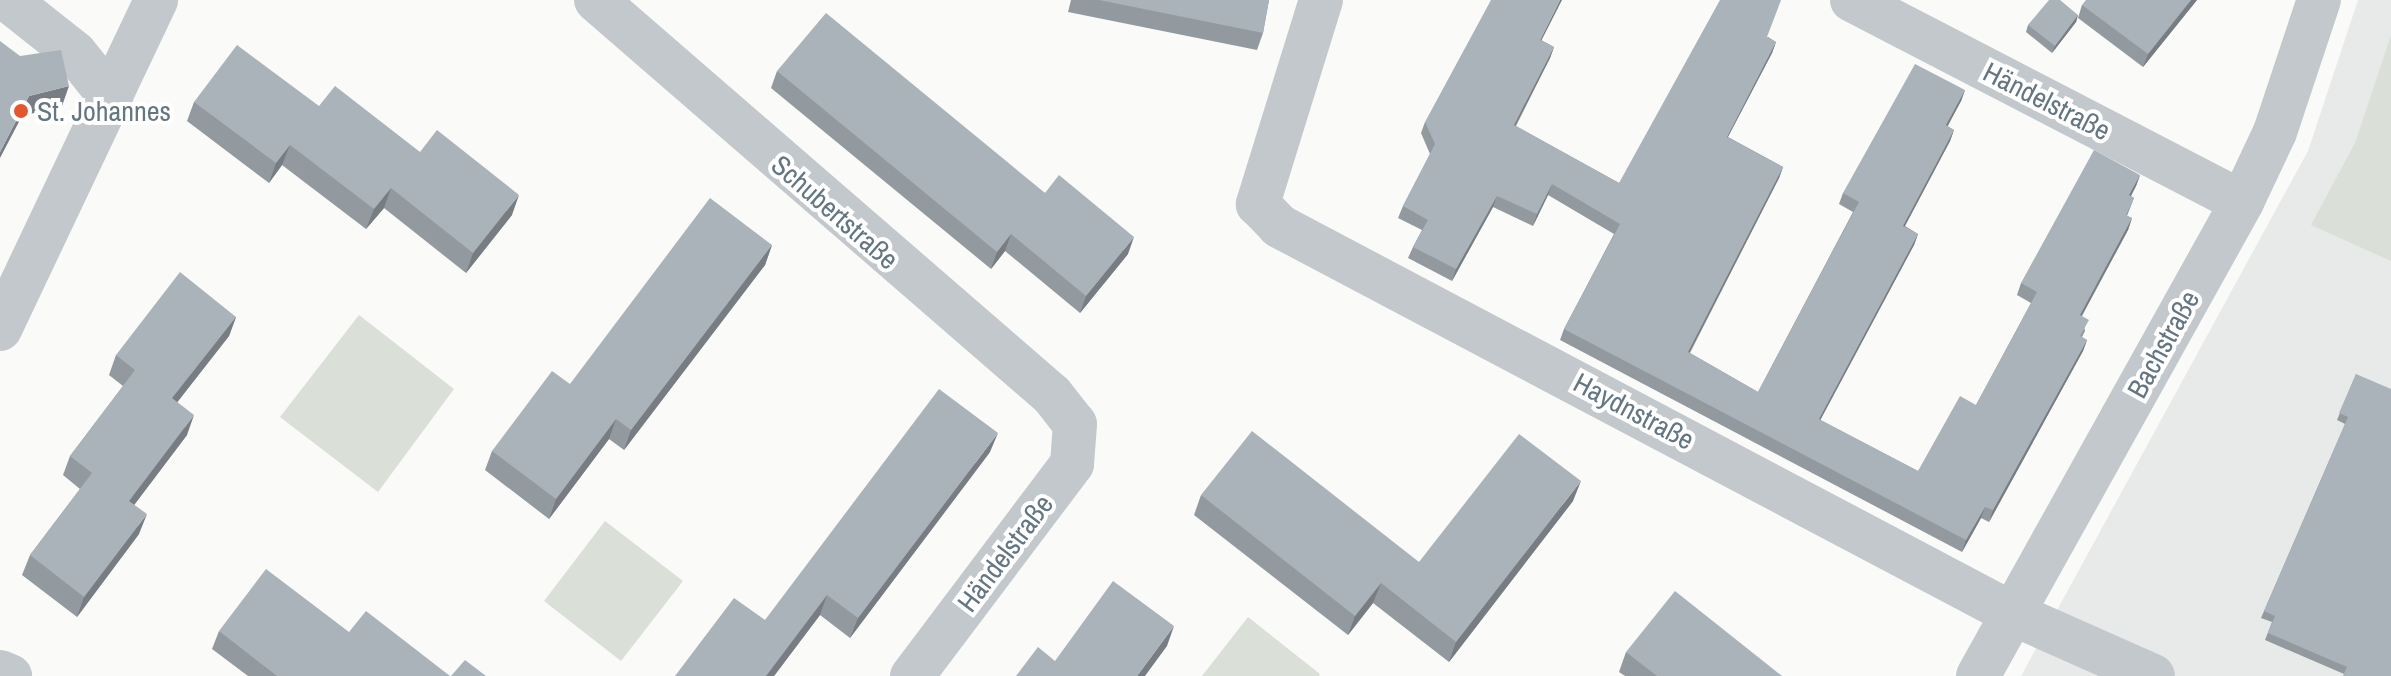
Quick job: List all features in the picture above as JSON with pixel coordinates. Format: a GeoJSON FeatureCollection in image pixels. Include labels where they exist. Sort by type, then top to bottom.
{"type":"FeatureCollection","features":[{"type":"Feature","properties":{"kind":"street"},"geometry":{"type":"LineString","coordinates":[[8,0],[75,53],[111,98]]}},
{"type":"Feature","properties":{"kind":"street"},"geometry":{"type":"LineString","coordinates":[[0,329],[156,0]]}},
{"type":"Feature","properties":{"kind":"street","name":"Schubertstraße"},"geometry":{"type":"LineString","coordinates":[[596,0],[1052,395],[1075,424]]}},
{"type":"Feature","properties":{"kind":"street","name":"Haydnstraße"},"geometry":{"type":"LineString","coordinates":[[1321,0],[1258,204],[1279,226],[2013,614],[2153,676]]}},
{"type":"Feature","properties":{"kind":"street","name":"Händelstraße"},"geometry":{"type":"LineString","coordinates":[[1852,0],[2242,202]]}},
{"type":"Feature","properties":{"kind":"street","name":"Bachstraße"},"geometry":{"type":"LineString","coordinates":[[1978,676],[2242,202],[2275,132],[2319,0]]}},
{"type":"Feature","properties":{"kind":"street","name":"Händelstraße"},"geometry":{"type":"LineString","coordinates":[[912,676],[1072,464],[1075,424]]}},
{"type":"Feature","properties":{"kind":"street"},"geometry":{"type":"LineString","coordinates":[[0,672],[10,676]]}},
{"type":"Feature","properties":{"kind":"shaded area"},"geometry":{"type":"Polygon","coordinates":[[[2358,0],[2391,0],[2391,676],[2021,676],[2308,151],[2358,0]]]}},
{"type":"Feature","properties":{"kind":"shaded area"},"geometry":{"type":"Polygon","coordinates":[[[2391,35],[2391,261],[2311,225],[2355,143],[2391,35]]]}},
{"type":"Feature","properties":{"kind":"shaded area"},"geometry":{"type":"Polygon","coordinates":[[[359,315],[454,389],[378,492],[280,417],[359,315]]]}},
{"type":"Feature","properties":{"kind":"shaded area"},"geometry":{"type":"Polygon","coordinates":[[[605,521],[683,581],[621,661],[544,601],[605,521]]]}},
{"type":"Feature","properties":{"kind":"shaded area"},"geometry":{"type":"Polygon","coordinates":[[[1248,617],[1320,674],[1319,676],[1202,676],[1248,617]]]}},
{"type":"Feature","properties":{"kind":"building"},"geometry":{"type":"Polygon","coordinates":[[[1099,0],[1269,0],[1263,33],[1099,0]]]}},
{"type":"Feature","properties":{"kind":"building"},"geometry":{"type":"Polygon","coordinates":[[[1491,0],[1560,0],[1540,40],[1554,47],[1514,125],[1619,183],[1720,0],[1781,0],[1767,37],[1776,42],[1727,137],[1783,167],[1688,352],[1758,392],[1859,202],[1843,193],[1915,64],[1965,90],[1946,125],[1954,130],[1903,226],[1918,234],[1819,419],[1918,471],[1960,396],[1976,405],[2037,292],[2021,283],[2094,150],[2140,175],[2129,195],[2134,198],[2126,215],[2132,218],[2080,315],[2089,320],[2080,336],[2087,340],[1993,510],[1985,507],[1966,540],[1564,329],[1620,224],[1552,184],[1537,214],[1497,196],[1456,269],[1413,247],[1428,220],[1403,206],[1435,144],[1425,122],[1491,0]]]}},
{"type":"Feature","properties":{"kind":"building"},"geometry":{"type":"Polygon","coordinates":[[[2049,0],[2060,0],[2078,15],[2055,46],[2028,25],[2049,0]]]}},
{"type":"Feature","properties":{"kind":"building"},"geometry":{"type":"Polygon","coordinates":[[[2086,0],[2191,0],[2148,54],[2082,5],[2086,0]]]}},
{"type":"Feature","properties":{"kind":"building"},"geometry":{"type":"Polygon","coordinates":[[[826,13],[1045,193],[1059,175],[1134,237],[1086,296],[1011,234],[997,252],[777,71],[826,13]]]}},
{"type":"Feature","properties":{"kind":"building"},"geometry":{"type":"Polygon","coordinates":[[[0,41],[20,56],[61,50],[69,86],[29,96],[0,152],[0,41]]]}},
{"type":"Feature","properties":{"kind":"building"},"geometry":{"type":"Polygon","coordinates":[[[237,45],[319,106],[335,86],[420,152],[437,130],[519,195],[473,253],[391,188],[374,209],[290,145],[276,163],[194,102],[237,45]]]}},
{"type":"Feature","properties":{"kind":"building"},"geometry":{"type":"Polygon","coordinates":[[[710,198],[772,245],[631,430],[616,419],[556,499],[492,451],[552,371],[570,384],[710,198]]]}},
{"type":"Feature","properties":{"kind":"building"},"geometry":{"type":"Polygon","coordinates":[[[180,272],[236,317],[172,398],[194,415],[129,501],[147,514],[84,597],[30,555],[92,473],[70,456],[135,370],[116,355],[180,272]]]}},
{"type":"Feature","properties":{"kind":"building"},"geometry":{"type":"Polygon","coordinates":[[[2356,374],[2391,389],[2391,676],[2343,676],[2347,667],[2268,633],[2275,616],[2264,611],[2348,417],[2339,413],[2356,374]]]}},
{"type":"Feature","properties":{"kind":"building"},"geometry":{"type":"Polygon","coordinates":[[[939,389],[998,433],[858,618],[827,595],[766,676],[675,676],[734,598],[765,620],[939,389]]]}},
{"type":"Feature","properties":{"kind":"building"},"geometry":{"type":"Polygon","coordinates":[[[1252,431],[1419,562],[1519,434],[1581,481],[1456,642],[1381,583],[1355,616],[1201,495],[1252,431]]]}},
{"type":"Feature","properties":{"kind":"building"},"geometry":{"type":"Polygon","coordinates":[[[266,569],[349,632],[366,611],[450,676],[277,676],[219,631],[266,569]]]}},
{"type":"Feature","properties":{"kind":"building"},"geometry":{"type":"Polygon","coordinates":[[[1113,581],[1174,626],[1137,676],[1016,676],[1038,647],[1055,661],[1113,581]]]}},
{"type":"Feature","properties":{"kind":"building"},"geometry":{"type":"Polygon","coordinates":[[[1675,591],[1782,676],[1657,676],[1626,652],[1675,591]]]}},
{"type":"Feature","properties":{"kind":"building"},"geometry":{"type":"Polygon","coordinates":[[[465,660],[486,676],[451,676],[465,660]]]}},
{"type":"Feature","properties":{"kind":"place","name":"St. Johannes"},"geometry":{"type":"Point","coordinates":[21,111]}}]}
